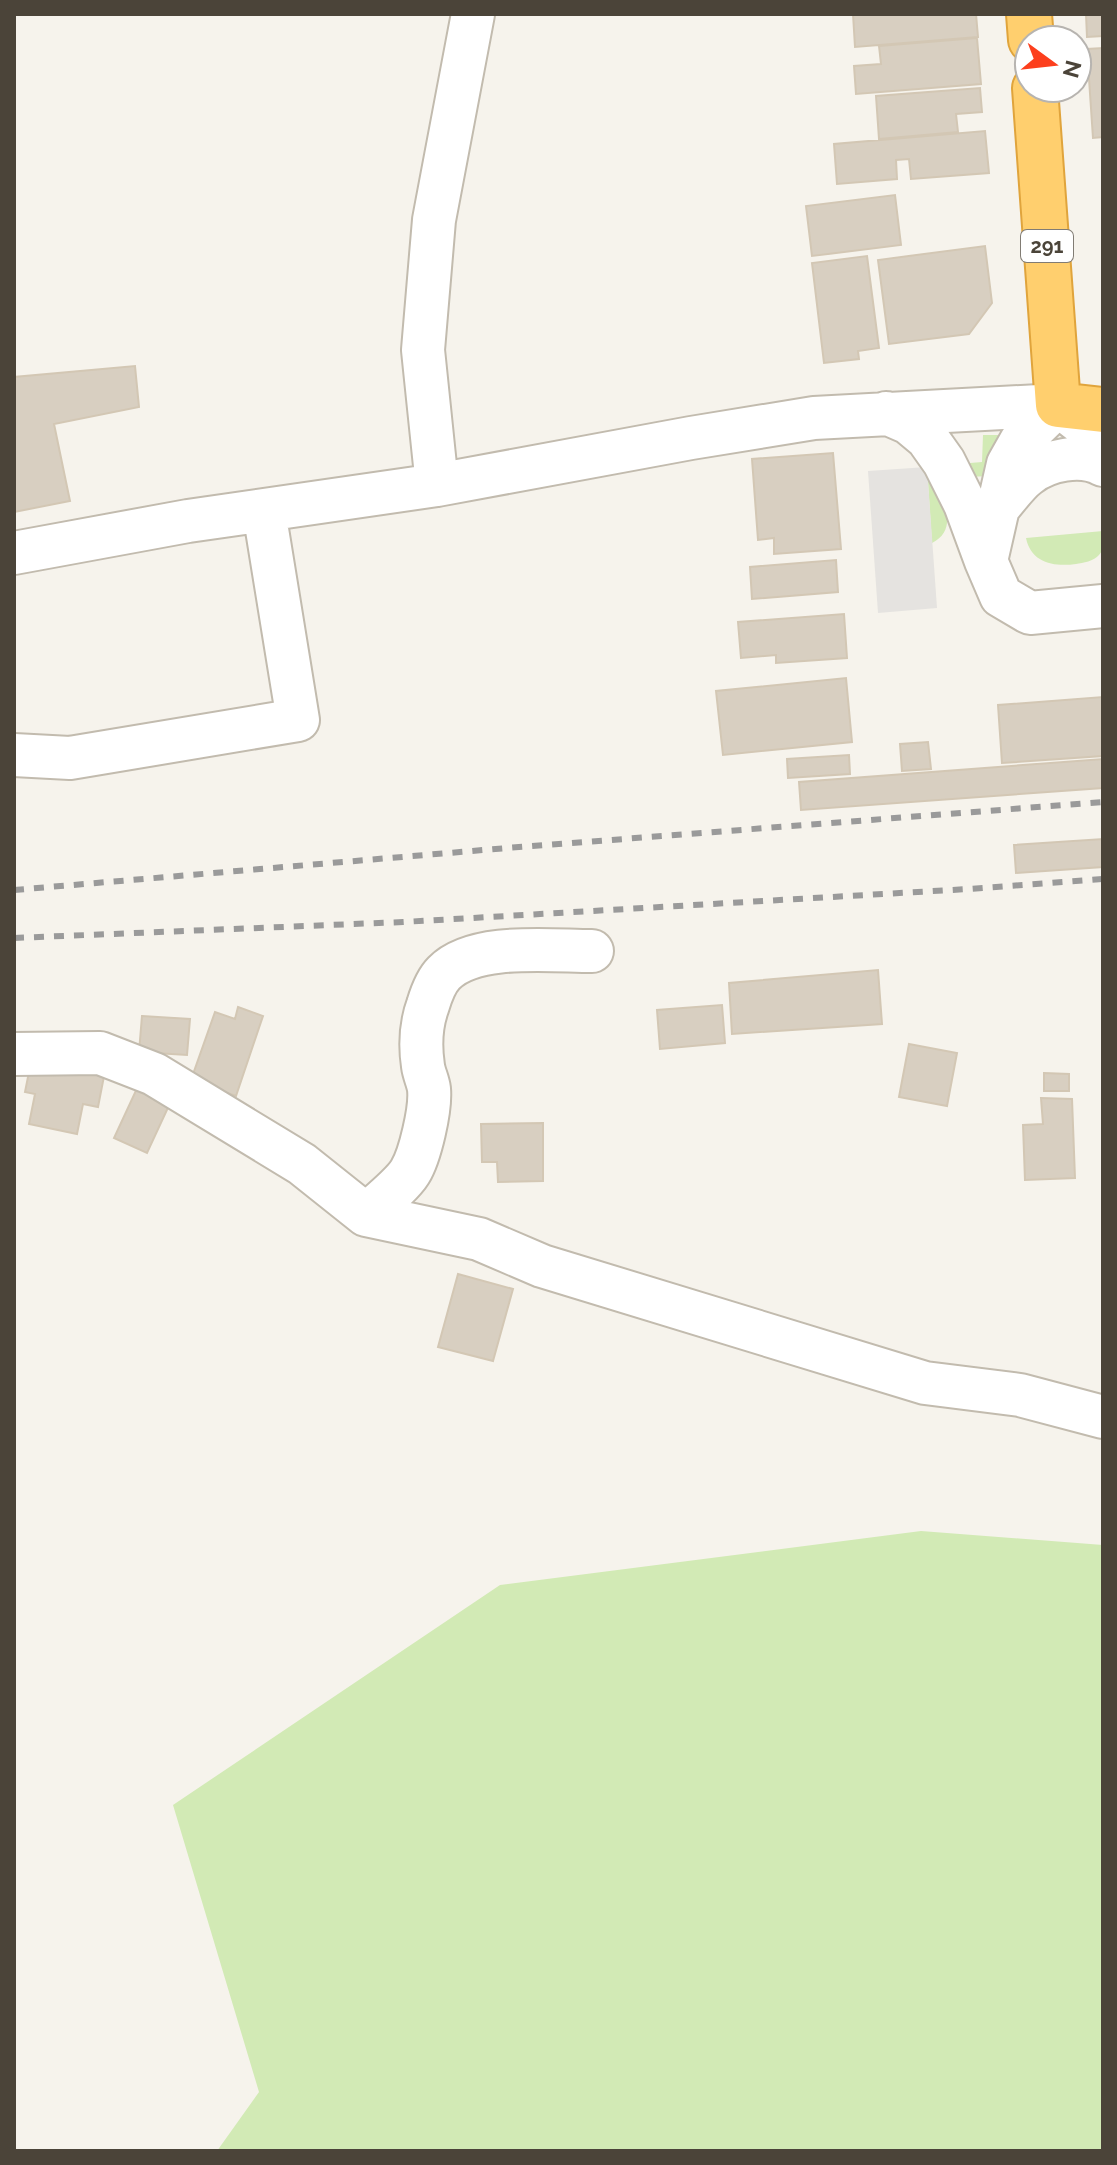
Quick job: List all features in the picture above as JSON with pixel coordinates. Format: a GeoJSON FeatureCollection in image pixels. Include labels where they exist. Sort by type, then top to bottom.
{"type":"FeatureCollection","features":[{"type":"Feature","properties":{"kind":"highway","name":"291"},"geometry":{"type":"LineString","coordinates":[[1036,104],[1058,405]]}},
{"type":"Feature","properties":{"kind":"highway"},"geometry":{"type":"LineString","coordinates":[[1058,405],[1103,410]]}},
{"type":"Feature","properties":{"kind":"street"},"geometry":{"type":"LineString","coordinates":[[437,485],[423,350],[434,220],[473,14]]}},
{"type":"Feature","properties":{"kind":"street"},"geometry":{"type":"LineString","coordinates":[[986,561],[1008,464],[1021,441],[1058,405]]}},
{"type":"Feature","properties":{"kind":"street"},"geometry":{"type":"LineString","coordinates":[[14,553],[188,521],[437,485],[814,418],[1058,405],[1103,440]]}},
{"type":"Feature","properties":{"kind":"street"},"geometry":{"type":"LineString","coordinates":[[886,413],[909,423],[927,438],[944,462],[965,504],[1001,596],[1030,613],[1103,606]]}},
{"type":"Feature","properties":{"kind":"street"},"geometry":{"type":"LineString","coordinates":[[996,510],[1028,475],[1053,462],[1074,458],[1103,465]]}},
{"type":"Feature","properties":{"kind":"street"},"geometry":{"type":"LineString","coordinates":[[14,755],[70,758],[298,720],[264,511]]}},
{"type":"Feature","properties":{"kind":"street"},"geometry":{"type":"LineString","coordinates":[[366,1215],[410,1173],[418,1152],[429,1090],[423,1064],[422,1020],[443,974],[459,962],[483,953],[592,951]]}},
{"type":"Feature","properties":{"kind":"street"},"geometry":{"type":"LineString","coordinates":[[14,1054],[100,1053],[154,1074],[302,1164],[366,1215],[479,1239],[542,1266],[925,1383],[1020,1395],[1103,1417]]}},
{"type":"Feature","properties":{"kind":"green space"},"geometry":{"type":"Polygon","coordinates":[[[983,435],[999,435],[991,476],[966,477],[958,464],[982,462],[983,435]]]}},
{"type":"Feature","properties":{"kind":"green space"},"geometry":{"type":"Polygon","coordinates":[[[927,467],[941,496],[947,518],[941,536],[932,543],[927,467]]]}},
{"type":"Feature","properties":{"kind":"green space"},"geometry":{"type":"Polygon","coordinates":[[[1103,531],[1103,547],[1097,557],[1068,565],[1052,564],[1038,558],[1026,538],[1103,531]]]}},
{"type":"Feature","properties":{"kind":"green space"},"geometry":{"type":"Polygon","coordinates":[[[921,1531],[1103,1545],[1103,2151],[217,2151],[259,2092],[173,1805],[500,1585],[921,1531]]]}},
{"type":"Feature","properties":{"kind":"shaded area"},"geometry":{"type":"Polygon","coordinates":[[[927,467],[937,608],[878,613],[868,471],[927,467]]]}},
{"type":"Feature","properties":{"kind":"building"},"geometry":{"type":"Polygon","coordinates":[[[853,14],[976,14],[978,37],[855,47],[853,14]]]}},
{"type":"Feature","properties":{"kind":"building"},"geometry":{"type":"Polygon","coordinates":[[[1086,14],[1103,14],[1103,36],[1093,37],[1093,24],[1086,24],[1086,14]]]}},
{"type":"Feature","properties":{"kind":"building"},"geometry":{"type":"Polygon","coordinates":[[[977,38],[981,84],[856,94],[854,66],[881,64],[879,46],[977,38]]]}},
{"type":"Feature","properties":{"kind":"building"},"geometry":{"type":"Polygon","coordinates":[[[1103,48],[1103,137],[1093,138],[1091,104],[1093,49],[1103,48]]]}},
{"type":"Feature","properties":{"kind":"building"},"geometry":{"type":"Polygon","coordinates":[[[980,88],[982,112],[956,114],[958,132],[879,139],[876,96],[980,88]]]}},
{"type":"Feature","properties":{"kind":"building"},"geometry":{"type":"Polygon","coordinates":[[[985,131],[989,173],[911,179],[909,159],[896,160],[897,179],[837,184],[834,144],[985,131]]]}},
{"type":"Feature","properties":{"kind":"building"},"geometry":{"type":"Polygon","coordinates":[[[895,195],[901,245],[812,256],[806,206],[895,195]]]}},
{"type":"Feature","properties":{"kind":"building"},"geometry":{"type":"Polygon","coordinates":[[[985,246],[992,303],[969,334],[889,344],[878,260],[985,246]]]}},
{"type":"Feature","properties":{"kind":"building"},"geometry":{"type":"Polygon","coordinates":[[[867,256],[879,348],[858,351],[859,359],[824,363],[812,263],[867,256]]]}},
{"type":"Feature","properties":{"kind":"building"},"geometry":{"type":"Polygon","coordinates":[[[135,366],[139,407],[54,424],[70,501],[14,512],[14,377],[135,366]]]}},
{"type":"Feature","properties":{"kind":"building"},"geometry":{"type":"Polygon","coordinates":[[[833,453],[841,549],[774,554],[774,538],[758,540],[752,459],[833,453]]]}},
{"type":"Feature","properties":{"kind":"building"},"geometry":{"type":"Polygon","coordinates":[[[836,560],[838,592],[752,599],[750,567],[836,560]]]}},
{"type":"Feature","properties":{"kind":"building"},"geometry":{"type":"Polygon","coordinates":[[[844,614],[847,658],[776,663],[776,655],[741,658],[738,622],[844,614]]]}},
{"type":"Feature","properties":{"kind":"building"},"geometry":{"type":"Polygon","coordinates":[[[846,678],[852,742],[723,755],[716,691],[846,678]]]}},
{"type":"Feature","properties":{"kind":"building"},"geometry":{"type":"Polygon","coordinates":[[[1103,697],[1103,756],[1002,763],[998,705],[1103,697]]]}},
{"type":"Feature","properties":{"kind":"building"},"geometry":{"type":"Polygon","coordinates":[[[928,742],[931,769],[902,771],[900,744],[928,742]]]}},
{"type":"Feature","properties":{"kind":"building"},"geometry":{"type":"Polygon","coordinates":[[[849,755],[850,774],[788,778],[787,759],[849,755]]]}},
{"type":"Feature","properties":{"kind":"building"},"geometry":{"type":"Polygon","coordinates":[[[1103,759],[1103,788],[801,810],[799,782],[1103,759]]]}},
{"type":"Feature","properties":{"kind":"building"},"geometry":{"type":"Polygon","coordinates":[[[1103,839],[1103,867],[1016,873],[1014,845],[1103,839]]]}},
{"type":"Feature","properties":{"kind":"building"},"geometry":{"type":"Polygon","coordinates":[[[878,970],[882,1024],[732,1034],[729,983],[878,970]]]}},
{"type":"Feature","properties":{"kind":"building"},"geometry":{"type":"Polygon","coordinates":[[[722,1005],[725,1043],[660,1049],[657,1010],[722,1005]]]}},
{"type":"Feature","properties":{"kind":"building"},"geometry":{"type":"Polygon","coordinates":[[[238,1007],[263,1016],[236,1096],[191,1080],[215,1012],[235,1019],[238,1007]]]}},
{"type":"Feature","properties":{"kind":"building"},"geometry":{"type":"Polygon","coordinates":[[[142,1016],[190,1019],[187,1055],[139,1052],[142,1016]]]}},
{"type":"Feature","properties":{"kind":"building"},"geometry":{"type":"Polygon","coordinates":[[[909,1044],[957,1053],[947,1106],[899,1097],[909,1044]]]}},
{"type":"Feature","properties":{"kind":"building"},"geometry":{"type":"Polygon","coordinates":[[[32,1057],[105,1071],[98,1107],[83,1104],[77,1134],[29,1124],[35,1094],[25,1092],[32,1057]]]}},
{"type":"Feature","properties":{"kind":"building"},"geometry":{"type":"Polygon","coordinates":[[[1044,1073],[1069,1074],[1069,1091],[1044,1091],[1044,1073]]]}},
{"type":"Feature","properties":{"kind":"building"},"geometry":{"type":"Polygon","coordinates":[[[139,1084],[172,1099],[147,1153],[114,1138],[139,1084]]]}},
{"type":"Feature","properties":{"kind":"building"},"geometry":{"type":"Polygon","coordinates":[[[1041,1098],[1072,1099],[1075,1178],[1025,1180],[1023,1125],[1043,1124],[1041,1098]]]}},
{"type":"Feature","properties":{"kind":"building"},"geometry":{"type":"Polygon","coordinates":[[[543,1123],[543,1181],[498,1182],[497,1162],[482,1162],[481,1124],[543,1123]]]}},
{"type":"Feature","properties":{"kind":"building"},"geometry":{"type":"Polygon","coordinates":[[[458,1274],[513,1289],[493,1361],[438,1347],[458,1274]]]}},
{"type":"Feature","properties":{"kind":"railway"},"geometry":{"type":"LineString","coordinates":[[14,890],[1103,802]]}},
{"type":"Feature","properties":{"kind":"railway"},"geometry":{"type":"LineString","coordinates":[[14,938],[403,922],[1103,879]]}}]}
